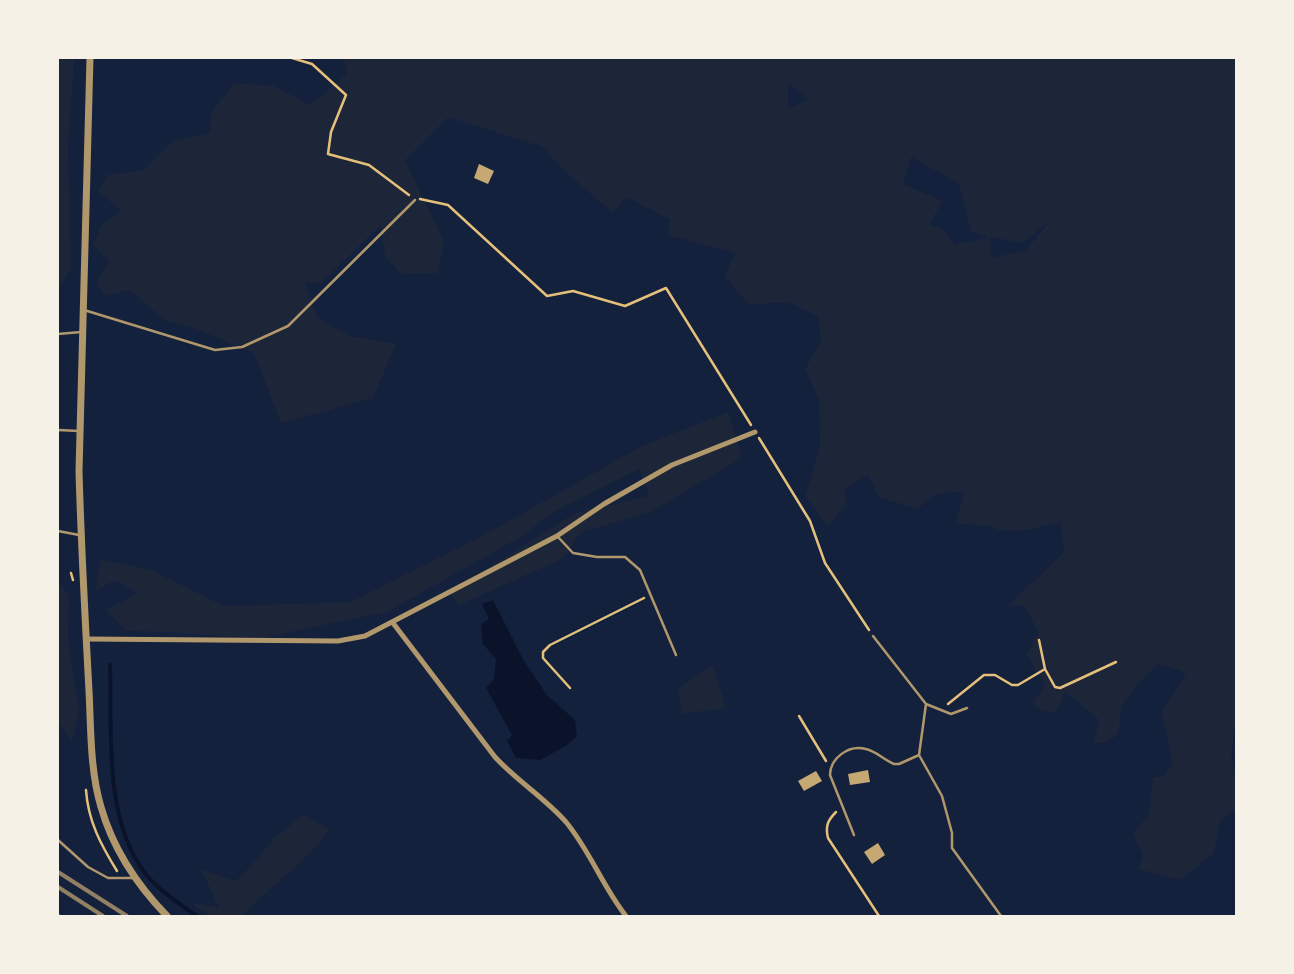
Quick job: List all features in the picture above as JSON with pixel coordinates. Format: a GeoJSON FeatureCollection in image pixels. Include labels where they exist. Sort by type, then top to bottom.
{"type":"FeatureCollection","features":[{"type":"Feature","properties":{"kind":"street"},"geometry":{"type":"LineString","coordinates":[[90,58],[80,431],[80,535],[94,768],[98,795],[111,837],[135,878],[167,916]]}},
{"type":"Feature","properties":{"kind":"street"},"geometry":{"type":"LineString","coordinates":[[86,639],[338,641],[365,636],[394,623],[556,536],[604,504],[672,465],[755,432]]}},
{"type":"Feature","properties":{"kind":"street"},"geometry":{"type":"LineString","coordinates":[[394,623],[495,757],[515,777],[547,802],[567,823],[626,916]]}},
{"type":"Feature","properties":{"kind":"lane"},"geometry":{"type":"LineString","coordinates":[[84,310],[216,350],[242,347],[288,326],[415,200]]}},
{"type":"Feature","properties":{"kind":"lane"},"geometry":{"type":"LineString","coordinates":[[58,334],[84,332]]}},
{"type":"Feature","properties":{"kind":"lane"},"geometry":{"type":"LineString","coordinates":[[58,430],[80,431]]}},
{"type":"Feature","properties":{"kind":"lane"},"geometry":{"type":"LineString","coordinates":[[58,531],[80,535]]}},
{"type":"Feature","properties":{"kind":"lane"},"geometry":{"type":"LineString","coordinates":[[556,536],[573,553],[625,557],[640,570],[676,655]]}},
{"type":"Feature","properties":{"kind":"lane"},"geometry":{"type":"LineString","coordinates":[[873,636],[926,704],[951,714],[967,708]]}},
{"type":"Feature","properties":{"kind":"lane"},"geometry":{"type":"LineString","coordinates":[[926,704],[919,755],[942,796],[952,833],[952,848],[1001,916]]}},
{"type":"Feature","properties":{"kind":"lane"},"geometry":{"type":"LineString","coordinates":[[854,835],[841,808],[830,776],[830,766],[835,758],[853,749],[861,748],[868,749],[894,764],[899,764],[919,755]]}},
{"type":"Feature","properties":{"kind":"lane"},"geometry":{"type":"LineString","coordinates":[[58,840],[88,867],[108,878],[135,878]]}},
{"type":"Feature","properties":{"kind":"path"},"geometry":{"type":"LineString","coordinates":[[292,58],[312,64],[346,95],[330,132],[328,154],[368,165],[415,200],[424,199],[448,205],[547,296],[573,291],[625,306],[666,288],[810,521],[825,562],[873,636]]}},
{"type":"Feature","properties":{"kind":"path"},"geometry":{"type":"LineString","coordinates":[[570,688],[543,658],[543,652],[550,645],[650,595]]}},
{"type":"Feature","properties":{"kind":"path"},"geometry":{"type":"LineString","coordinates":[[1039,640],[1045,669],[1051,683],[1055,687],[1060,688],[1116,662]]}},
{"type":"Feature","properties":{"kind":"path"},"geometry":{"type":"LineString","coordinates":[[942,711],[954,697],[984,675],[995,675],[1012,685],[1018,685],[1045,669]]}},
{"type":"Feature","properties":{"kind":"path"},"geometry":{"type":"LineString","coordinates":[[800,716],[830,766]]}},
{"type":"Feature","properties":{"kind":"path"},"geometry":{"type":"LineString","coordinates":[[841,808],[829,819],[825,828],[828,838],[879,916]]}},
{"type":"Feature","properties":{"kind":"shaded area"},"geometry":{"type":"Polygon","coordinates":[[[58,58],[74,59],[68,147],[71,269],[58,290],[58,58]]]}},
{"type":"Feature","properties":{"kind":"shaded area"},"geometry":{"type":"Polygon","coordinates":[[[344,58],[1236,58],[1236,719],[1231,757],[1236,775],[1236,810],[1220,820],[1214,853],[1180,880],[1138,869],[1143,855],[1133,834],[1149,814],[1153,777],[1163,777],[1172,764],[1161,713],[1186,673],[1158,664],[1127,697],[1121,709],[1117,734],[1106,742],[1094,744],[1099,720],[1065,691],[1056,713],[1042,711],[1032,704],[1045,685],[1026,654],[1039,632],[1023,605],[1008,606],[1064,552],[1060,522],[1028,530],[1002,531],[989,526],[955,523],[965,491],[937,494],[917,509],[879,497],[868,475],[844,489],[847,504],[827,526],[805,496],[820,448],[819,400],[805,369],[821,341],[818,316],[787,302],[750,305],[724,276],[736,253],[668,235],[670,219],[626,197],[613,213],[562,169],[543,147],[448,117],[405,160],[444,242],[438,273],[401,274],[385,256],[381,225],[321,283],[305,282],[317,317],[349,336],[396,344],[373,398],[281,423],[254,353],[194,328],[166,321],[129,290],[106,296],[96,283],[109,261],[93,244],[101,226],[120,210],[98,191],[107,175],[143,170],[172,141],[210,133],[211,113],[234,83],[274,86],[310,105],[347,74],[344,58]],[[789,84],[788,109],[808,99],[789,84]],[[911,157],[903,184],[943,201],[929,224],[944,230],[955,245],[988,237],[971,232],[959,183],[911,157]],[[1052,219],[1023,243],[990,237],[991,258],[1026,250],[1052,219]]]}},
{"type":"Feature","properties":{"kind":"shaded area"},"geometry":{"type":"Polygon","coordinates":[[[728,412],[742,458],[651,512],[581,532],[564,558],[459,605],[449,593],[575,513],[649,496],[639,469],[550,514],[524,535],[387,612],[256,639],[168,632],[126,631],[106,610],[138,593],[115,580],[96,591],[100,560],[149,569],[224,606],[351,602],[486,534],[642,446],[728,412]]]}},
{"type":"Feature","properties":{"kind":"shaded area"},"geometry":{"type":"Polygon","coordinates":[[[58,581],[69,595],[68,639],[79,711],[72,742],[58,723],[58,581]]]}},
{"type":"Feature","properties":{"kind":"shaded area"},"geometry":{"type":"Polygon","coordinates":[[[493,600],[524,661],[547,695],[575,720],[577,736],[566,746],[540,760],[516,758],[507,741],[512,735],[486,688],[494,679],[496,659],[483,644],[481,624],[489,619],[482,604],[493,600]]]}},
{"type":"Feature","properties":{"kind":"shaded area"},"geometry":{"type":"Polygon","coordinates":[[[712,665],[726,708],[682,714],[678,689],[712,665]]]}},
{"type":"Feature","properties":{"kind":"shaded area"},"geometry":{"type":"Polygon","coordinates":[[[304,814],[330,830],[299,864],[242,916],[210,916],[189,902],[219,908],[201,869],[236,881],[275,837],[304,814]]]}},
{"type":"Feature","properties":{"kind":"building"},"geometry":{"type":"Polygon","coordinates":[[[479,164],[494,171],[488,184],[474,178],[479,164]]]}},
{"type":"Feature","properties":{"kind":"building"},"geometry":{"type":"Polygon","coordinates":[[[868,770],[870,782],[850,785],[848,774],[868,770]]]}},
{"type":"Feature","properties":{"kind":"building"},"geometry":{"type":"Polygon","coordinates":[[[816,771],[822,781],[804,791],[798,781],[816,771]]]}},
{"type":"Feature","properties":{"kind":"building"},"geometry":{"type":"Polygon","coordinates":[[[878,843],[885,855],[872,864],[864,852],[878,843]]]}},
{"type":"Feature","properties":{"kind":"waterway"},"geometry":{"type":"LineString","coordinates":[[110,665],[112,769],[120,821],[128,844],[145,874],[166,894],[197,916]]}},
{"type":"Feature","properties":{"kind":"railway"},"geometry":{"type":"LineString","coordinates":[[58,872],[127,916]]}},
{"type":"Feature","properties":{"kind":"railway"},"geometry":{"type":"LineString","coordinates":[[58,887],[103,916]]}}]}
